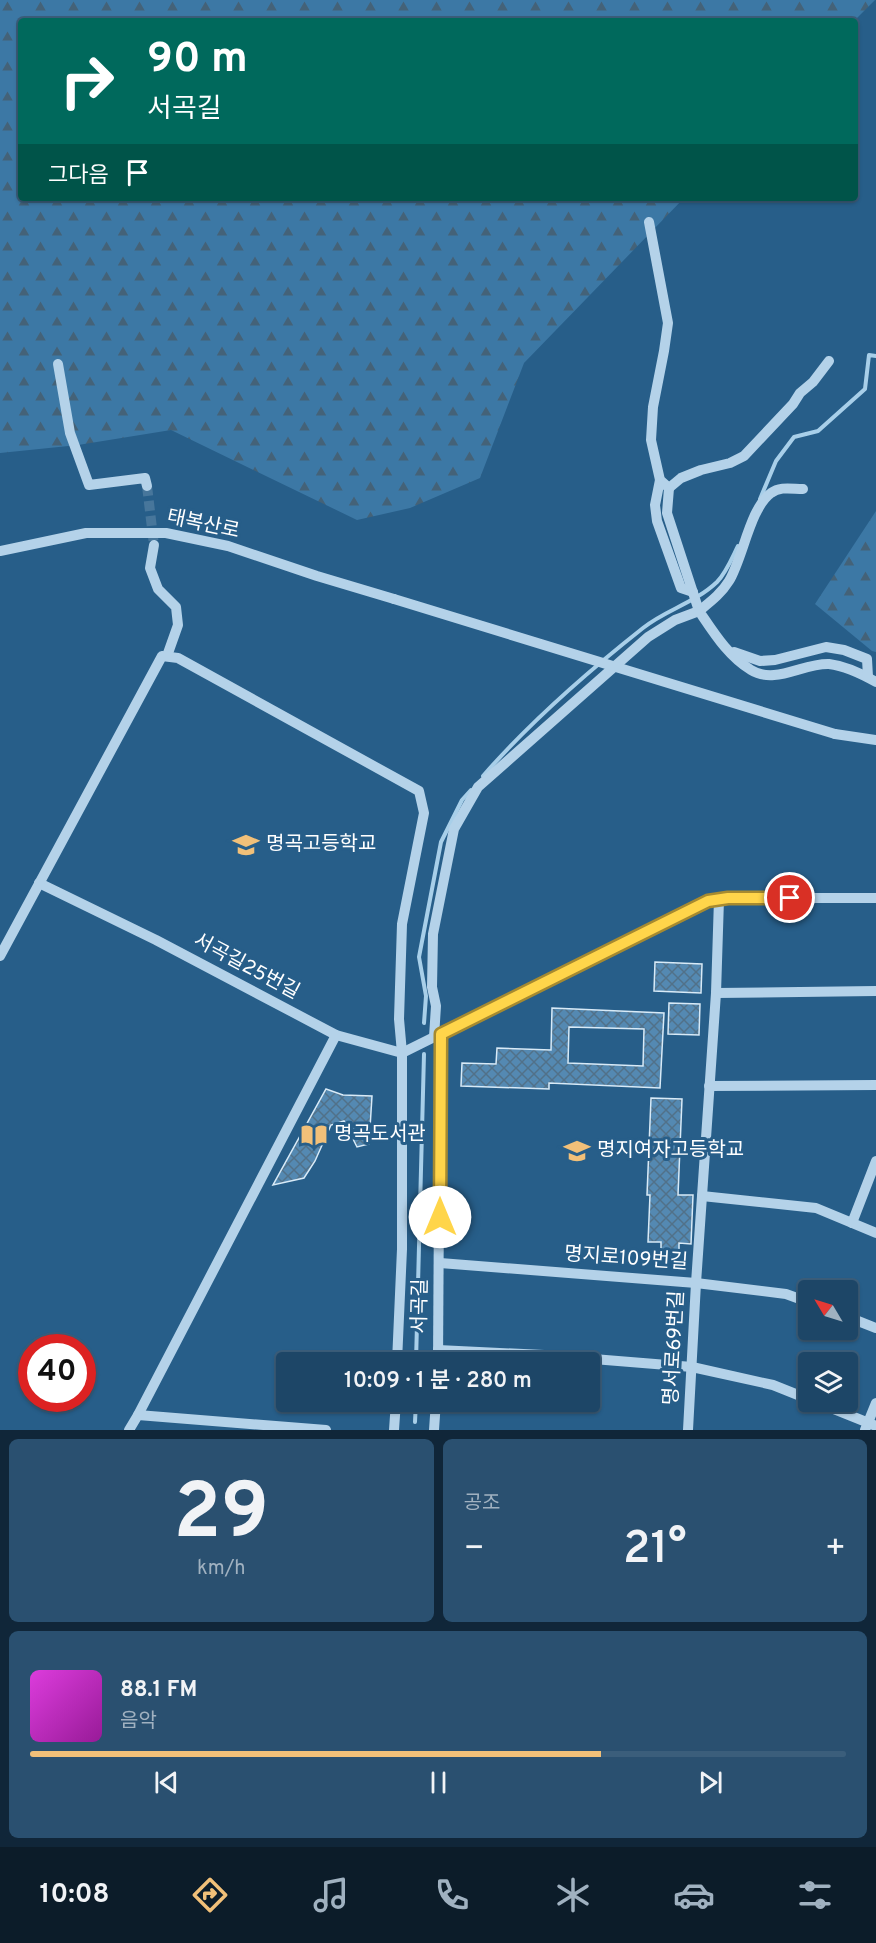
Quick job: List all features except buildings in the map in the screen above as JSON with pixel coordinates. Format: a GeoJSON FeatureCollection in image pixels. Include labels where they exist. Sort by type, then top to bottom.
{"type":"FeatureCollection","features":[{"type":"Feature","properties":{"kind":"street"},"geometry":{"type":"LineString","coordinates":[[649,222],[668,323],[652,407],[651,440],[660,480],[655,505],[657,521],[681,588],[693,592]]}},
{"type":"Feature","properties":{"kind":"street"},"geometry":{"type":"LineString","coordinates":[[829,361],[813,382],[800,393],[778,421],[744,456],[730,463],[681,478],[669,488],[667,513],[699,611],[719,641],[752,670],[762,674],[776,675],[829,664],[861,673],[872,680]]}},
{"type":"Feature","properties":{"kind":"street"},"geometry":{"type":"LineString","coordinates":[[58,364],[70,433],[89,485],[145,478],[147,486]]}},
{"type":"Feature","properties":{"kind":"street"},"geometry":{"type":"LineString","coordinates":[[660,480],[669,488]]}},
{"type":"Feature","properties":{"kind":"street","name":"서곡길"},"geometry":{"type":"LineString","coordinates":[[438,1350],[440,1263],[437,1035],[436,1006],[432,987],[433,934],[454,828],[478,787],[648,637],[675,620],[699,611],[719,595],[730,580],[757,512],[771,492],[781,488],[803,489]]}},
{"type":"Feature","properties":{"kind":"street","name":"태복산로"},"geometry":{"type":"LineString","coordinates":[[0,551],[86,533],[166,533],[228,546],[394,600],[835,734],[876,740]]}},
{"type":"Feature","properties":{"kind":"street"},"geometry":{"type":"LineString","coordinates":[[154,545],[150,568],[158,589],[176,607],[178,625],[167,656]]}},
{"type":"Feature","properties":{"kind":"street"},"geometry":{"type":"LineString","coordinates":[[728,650],[760,661],[775,660],[826,647],[844,650],[867,659],[872,680]]}},
{"type":"Feature","properties":{"kind":"street"},"geometry":{"type":"LineString","coordinates":[[0,956],[162,656],[178,658],[419,791],[424,813],[402,924],[399,1019],[402,1053],[402,1249],[397,1352]]}},
{"type":"Feature","properties":{"kind":"street","name":"서곡길25번길"},"geometry":{"type":"LineString","coordinates":[[39,883],[156,940],[336,1035],[402,1053]]}},
{"type":"Feature","properties":{"kind":"street"},"geometry":{"type":"LineString","coordinates":[[402,1053],[708,901],[719,899],[876,898]]}},
{"type":"Feature","properties":{"kind":"street","name":"명서로69번길"},"geometry":{"type":"LineString","coordinates":[[688,1430],[716,993],[719,899]]}},
{"type":"Feature","properties":{"kind":"street"},"geometry":{"type":"LineString","coordinates":[[716,993],[876,992]]}},
{"type":"Feature","properties":{"kind":"street"},"geometry":{"type":"LineString","coordinates":[[129,1430],[336,1035]]}},
{"type":"Feature","properties":{"kind":"street"},"geometry":{"type":"LineString","coordinates":[[709,1086],[876,1085]]}},
{"type":"Feature","properties":{"kind":"street"},"geometry":{"type":"LineString","coordinates":[[852,1223],[876,1161]]}},
{"type":"Feature","properties":{"kind":"street"},"geometry":{"type":"LineString","coordinates":[[702,1196],[816,1208],[876,1233]]}},
{"type":"Feature","properties":{"kind":"street","name":"명지로109번길"},"geometry":{"type":"LineString","coordinates":[[440,1263],[696,1283],[786,1294],[798,1298]]}},
{"type":"Feature","properties":{"kind":"street"},"geometry":{"type":"LineString","coordinates":[[858,1321],[876,1328]]}},
{"type":"Feature","properties":{"kind":"street"},"geometry":{"type":"LineString","coordinates":[[438,1350],[544,1355],[692,1367],[773,1385],[798,1395]]}},
{"type":"Feature","properties":{"kind":"street"},"geometry":{"type":"LineString","coordinates":[[839,1412],[870,1426],[876,1403]]}},
{"type":"Feature","properties":{"kind":"street"},"geometry":{"type":"LineString","coordinates":[[394,1430],[395,1412]]}},
{"type":"Feature","properties":{"kind":"street"},"geometry":{"type":"LineString","coordinates":[[435,1430],[436,1412]]}},
{"type":"Feature","properties":{"kind":"street"},"geometry":{"type":"LineString","coordinates":[[138,1415],[326,1430]]}},
{"type":"Feature","properties":{"kind":"green space"},"geometry":{"type":"Polygon","coordinates":[[[0,0],[875,0],[857,18],[18,18],[18,201],[681,201],[524,363],[480,478],[410,508],[357,520],[171,430],[78,445],[0,453],[0,0]]]}},
{"type":"Feature","properties":{"kind":"green space"},"geometry":{"type":"Polygon","coordinates":[[[876,511],[876,652],[815,604],[876,511]]]}},
{"type":"Feature","properties":{"kind":"waterway"},"geometry":{"type":"LineString","coordinates":[[760,499],[776,461],[794,437],[818,431],[865,389],[869,355],[876,356]]}},
{"type":"Feature","properties":{"kind":"waterway"},"geometry":{"type":"LineString","coordinates":[[483,776],[540,717],[601,662],[643,628],[699,596],[717,582],[738,546]]}},
{"type":"Feature","properties":{"kind":"waterway"},"geometry":{"type":"LineString","coordinates":[[424,1023],[426,996],[419,957],[441,842],[462,800],[471,790]]}},
{"type":"Feature","properties":{"kind":"waterway"},"geometry":{"type":"LineString","coordinates":[[416,1352],[424,1054]]}},
{"type":"Feature","properties":{"kind":"waterway"},"geometry":{"type":"LineString","coordinates":[[415,1412],[415,1422]]}},
{"type":"Feature","properties":{"kind":"tunnel"},"geometry":{"type":"LineString","coordinates":[[147,486],[154,545]]}},
{"type":"Feature","properties":{"kind":"place","name":"명곡고등학교"},"geometry":{"type":"Point","coordinates":[246,845]}},
{"type":"Feature","properties":{"kind":"place","name":"명곡도서관"},"geometry":{"type":"Point","coordinates":[314,1135]}},
{"type":"Feature","properties":{"kind":"place","name":"명지여자고등학교"},"geometry":{"type":"Point","coordinates":[577,1151]}},
{"type":"Feature","properties":{"kind":"route"},"geometry":{"type":"LineString","coordinates":[[440,1217],[441,1034],[708,901],[728,898],[790,898]]}}]}
